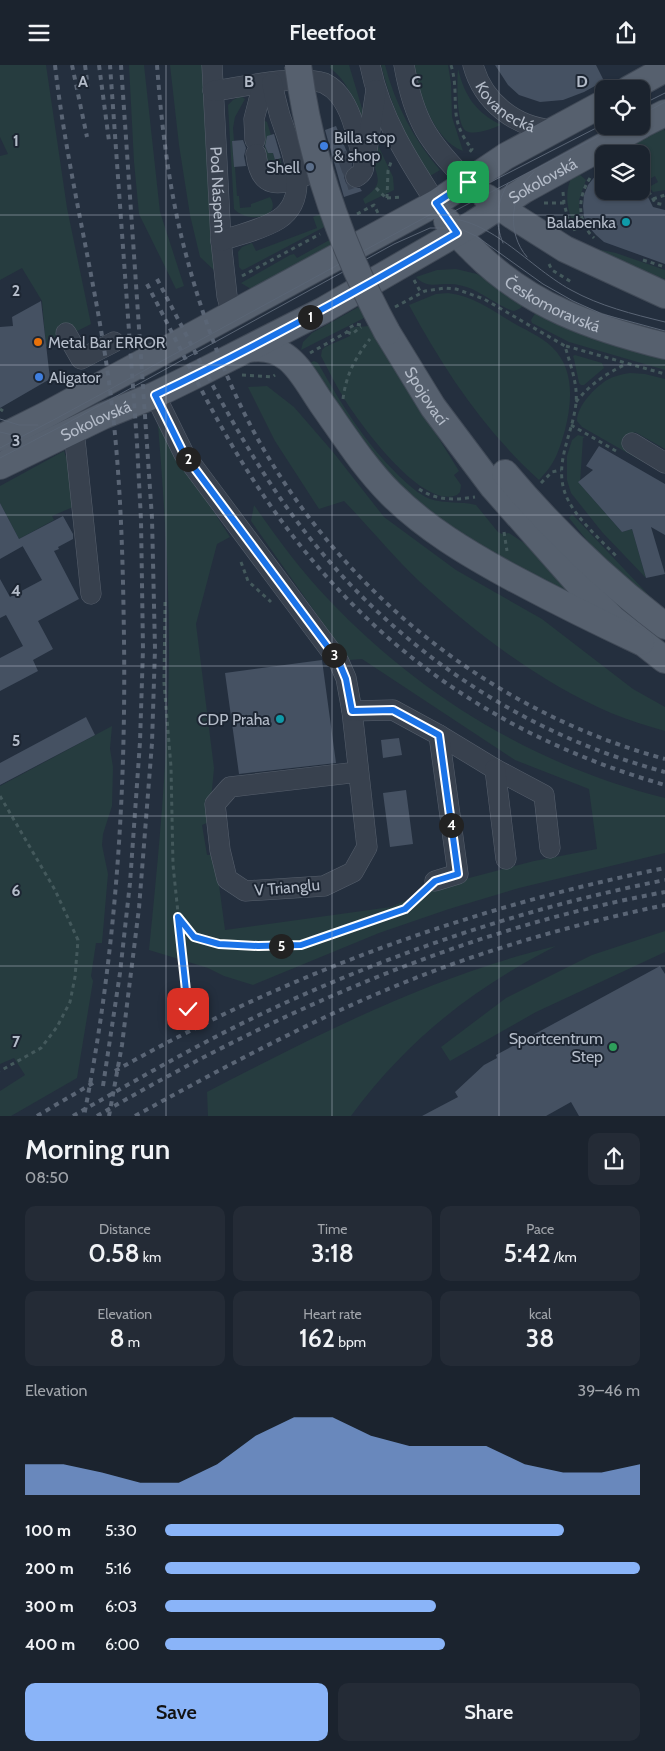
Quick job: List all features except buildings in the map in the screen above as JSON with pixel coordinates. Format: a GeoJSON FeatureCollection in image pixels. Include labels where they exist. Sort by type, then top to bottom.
{"type":"FeatureCollection","features":[{"type":"Feature","properties":{"kind":"main road","name":"Spojovací"},"geometry":{"type":"LineString","coordinates":[[298,65],[313,145],[332,209],[356,269],[391,326],[433,407],[494,487],[584,590],[613,619],[665,660]]}},
{"type":"Feature","properties":{"kind":"main road","name":"Spojovací"},"geometry":{"type":"LineString","coordinates":[[316,65],[327,128],[346,193],[369,256],[391,326],[429,369],[460,414],[523,494],[596,569],[625,595],[665,626]]}},
{"type":"Feature","properties":{"kind":"main road"},"geometry":{"type":"LineString","coordinates":[[645,80],[665,69]]}},
{"type":"Feature","properties":{"kind":"main road"},"geometry":{"type":"LineString","coordinates":[[595,108],[506,156],[468,182],[498,206],[565,249],[665,295]]}},
{"type":"Feature","properties":{"kind":"main road","name":"Sokolovská"},"geometry":{"type":"LineString","coordinates":[[650,121],[665,113]]}},
{"type":"Feature","properties":{"kind":"main road","name":"Sokolovská"},"geometry":{"type":"LineString","coordinates":[[2,455],[74,430],[155,395],[249,349],[322,311],[457,233],[498,206],[623,135]]}},
{"type":"Feature","properties":{"kind":"main road","name":"Sokolovská"},"geometry":{"type":"LineString","coordinates":[[2,455],[232,314],[436,203],[468,182]]}},
{"type":"Feature","properties":{"kind":"main road","name":"Českomoravská"},"geometry":{"type":"LineString","coordinates":[[436,203],[457,233],[501,275],[516,286],[544,303],[592,325],[665,345]]}},
{"type":"Feature","properties":{"kind":"main road"},"geometry":{"type":"LineString","coordinates":[[249,349],[260,347],[272,349],[286,356],[378,479],[392,495],[435,531],[479,559],[547,597],[641,642]]}},
{"type":"Feature","properties":{"kind":"street","name":"Pod Náspem"},"geometry":{"type":"LineString","coordinates":[[212,65],[221,241],[226,286],[232,314]]}},
{"type":"Feature","properties":{"kind":"street"},"geometry":{"type":"LineString","coordinates":[[370,65],[382,106],[399,142],[436,203]]}},
{"type":"Feature","properties":{"kind":"street"},"geometry":{"type":"LineString","coordinates":[[404,65],[409,93],[422,126],[438,150],[468,182]]}},
{"type":"Feature","properties":{"kind":"street","name":"Kovanecká"},"geometry":{"type":"LineString","coordinates":[[472,65],[479,83],[500,109],[526,125],[537,129],[553,130]]}},
{"type":"Feature","properties":{"kind":"street"},"geometry":{"type":"LineString","coordinates":[[213,91],[304,80],[323,83],[331,87],[344,103],[360,160],[376,88]]}},
{"type":"Feature","properties":{"kind":"street"},"geometry":{"type":"LineString","coordinates":[[267,83],[254,119],[255,147],[259,171],[264,179],[274,182],[308,181]]}},
{"type":"Feature","properties":{"kind":"street"},"geometry":{"type":"LineString","coordinates":[[267,83],[295,159],[308,181]]}},
{"type":"Feature","properties":{"kind":"street"},"geometry":{"type":"LineString","coordinates":[[221,241],[264,226],[285,214],[308,181]]}},
{"type":"Feature","properties":{"kind":"street"},"geometry":{"type":"LineString","coordinates":[[66,333],[81,359],[114,342]]}},
{"type":"Feature","properties":{"kind":"street","name":"V Trianglu"},"geometry":{"type":"LineString","coordinates":[[155,395],[184,454],[339,662],[346,679],[352,711],[367,847],[353,872],[324,886],[245,891],[227,879],[220,851],[215,804],[230,787],[358,771]]}},
{"type":"Feature","properties":{"kind":"street"},"geometry":{"type":"LineString","coordinates":[[74,430],[91,594]]}},
{"type":"Feature","properties":{"kind":"street"},"geometry":{"type":"LineString","coordinates":[[632,443],[665,463]]}},
{"type":"Feature","properties":{"kind":"street"},"geometry":{"type":"LineString","coordinates":[[352,711],[393,710],[544,795],[550,848]]}},
{"type":"Feature","properties":{"kind":"street"},"geometry":{"type":"LineString","coordinates":[[435,881],[458,874],[439,735]]}},
{"type":"Feature","properties":{"kind":"street"},"geometry":{"type":"LineString","coordinates":[[495,769],[506,859]]}},
{"type":"Feature","properties":{"kind":"path"},"geometry":{"type":"LineString","coordinates":[[451,65],[454,80],[456,121],[461,134],[472,149]]}},
{"type":"Feature","properties":{"kind":"path"},"geometry":{"type":"LineString","coordinates":[[376,187],[387,198],[388,171],[399,142]]}},
{"type":"Feature","properties":{"kind":"path"},"geometry":{"type":"LineString","coordinates":[[584,225],[580,210],[583,192],[590,178],[595,174]]}},
{"type":"Feature","properties":{"kind":"path"},"geometry":{"type":"LineString","coordinates":[[564,187],[564,203],[574,237]]}},
{"type":"Feature","properties":{"kind":"path"},"geometry":{"type":"LineString","coordinates":[[650,194],[655,203],[665,205]]}},
{"type":"Feature","properties":{"kind":"path"},"geometry":{"type":"LineString","coordinates":[[653,199],[665,195]]}},
{"type":"Feature","properties":{"kind":"path"},"geometry":{"type":"LineString","coordinates":[[349,219],[374,205]]}},
{"type":"Feature","properties":{"kind":"path"},"geometry":{"type":"LineString","coordinates":[[226,286],[324,232]]}},
{"type":"Feature","properties":{"kind":"path"},"geometry":{"type":"LineString","coordinates":[[543,259],[552,270],[573,283]]}},
{"type":"Feature","properties":{"kind":"path"},"geometry":{"type":"LineString","coordinates":[[642,259],[665,267]]}},
{"type":"Feature","properties":{"kind":"path"},"geometry":{"type":"LineString","coordinates":[[421,293],[445,288],[471,293],[565,346],[665,374]]}},
{"type":"Feature","properties":{"kind":"path"},"geometry":{"type":"LineString","coordinates":[[340,397],[344,404],[345,382],[359,353],[391,326],[401,303]]}},
{"type":"Feature","properties":{"kind":"path"},"geometry":{"type":"LineString","coordinates":[[318,359],[314,350],[347,332],[349,328],[356,324]]}},
{"type":"Feature","properties":{"kind":"path"},"geometry":{"type":"LineString","coordinates":[[347,332],[352,334],[361,329],[361,325]]}},
{"type":"Feature","properties":{"kind":"path"},"geometry":{"type":"LineString","coordinates":[[565,346],[574,378],[576,403],[568,439],[561,459],[564,492],[585,522],[623,563]]}},
{"type":"Feature","properties":{"kind":"path"},"geometry":{"type":"LineString","coordinates":[[576,403],[594,383],[626,364]]}},
{"type":"Feature","properties":{"kind":"path"},"geometry":{"type":"LineString","coordinates":[[540,484],[552,473],[561,470]]}},
{"type":"Feature","properties":{"kind":"path"},"geometry":{"type":"LineString","coordinates":[[414,485],[426,493],[441,498],[476,497]]}},
{"type":"Feature","properties":{"kind":"path"},"geometry":{"type":"LineString","coordinates":[[240,560],[248,581],[269,601],[276,605]]}},
{"type":"Feature","properties":{"kind":"path"},"geometry":{"type":"LineString","coordinates":[[165,602],[164,683],[171,767],[173,865],[188,1009]]}},
{"type":"Feature","properties":{"kind":"path"},"geometry":{"type":"LineString","coordinates":[[0,796],[55,890],[78,940],[75,977],[70,1002],[58,1027],[41,1048],[0,1071]]}},
{"type":"Feature","properties":{"kind":"path"},"geometry":{"type":"LineString","coordinates":[[178,917],[194,937],[219,944],[258,946],[301,945],[405,909],[435,881]]}},
{"type":"Feature","properties":{"kind":"green space"},"geometry":{"type":"Polygon","coordinates":[[[0,65],[46,65],[67,208],[91,324],[46,347],[42,301],[22,268],[0,280],[0,156],[8,154],[0,137],[0,65]]]}},
{"type":"Feature","properties":{"kind":"green space"},"geometry":{"type":"Polygon","coordinates":[[[129,65],[144,65],[160,212],[184,286],[176,289],[139,214],[134,162],[129,65]]]}},
{"type":"Feature","properties":{"kind":"green space"},"geometry":{"type":"Polygon","coordinates":[[[170,65],[202,65],[215,271],[200,257],[190,215],[179,145],[170,65]]]}},
{"type":"Feature","properties":{"kind":"green space"},"geometry":{"type":"Polygon","coordinates":[[[330,65],[349,65],[364,115],[362,124],[350,93],[342,80],[330,68],[330,65]]]}},
{"type":"Feature","properties":{"kind":"green space"},"geometry":{"type":"Polygon","coordinates":[[[381,65],[385,65],[394,94],[406,121],[440,170],[430,176],[421,163],[400,122],[381,65]]]}},
{"type":"Feature","properties":{"kind":"green space"},"geometry":{"type":"Polygon","coordinates":[[[414,65],[448,65],[451,83],[452,117],[463,151],[443,137],[429,114],[414,65]]]}},
{"type":"Feature","properties":{"kind":"green space"},"geometry":{"type":"Polygon","coordinates":[[[458,69],[464,88],[473,103],[485,115],[501,125],[474,133],[466,131],[460,120],[457,82],[458,69]]]}},
{"type":"Feature","properties":{"kind":"green space"},"geometry":{"type":"Polygon","coordinates":[[[241,96],[245,99],[235,117],[233,128],[234,141],[232,141],[237,196],[239,196],[240,208],[251,207],[251,204],[270,197],[273,204],[272,210],[262,217],[240,214],[234,209],[228,105],[241,96]]]}},
{"type":"Feature","properties":{"kind":"green space"},"geometry":{"type":"Polygon","coordinates":[[[263,120],[267,122],[271,135],[267,137],[275,159],[280,158],[282,165],[279,173],[269,174],[265,153],[263,120]]]}},
{"type":"Feature","properties":{"kind":"green space"},"geometry":{"type":"Polygon","coordinates":[[[662,127],[665,131],[665,190],[653,192],[650,186],[658,182],[655,176],[650,179],[650,145],[636,145],[637,141],[662,127]]]}},
{"type":"Feature","properties":{"kind":"green space"},"geometry":{"type":"Polygon","coordinates":[[[375,139],[393,177],[394,190],[365,204],[363,199],[375,188],[378,179],[373,156],[375,139]]]}},
{"type":"Feature","properties":{"kind":"green space"},"geometry":{"type":"Polygon","coordinates":[[[579,174],[586,180],[579,200],[580,222],[574,224],[568,207],[567,195],[572,177],[579,174]]]}},
{"type":"Feature","properties":{"kind":"green space"},"geometry":{"type":"Polygon","coordinates":[[[323,213],[328,225],[245,269],[242,270],[239,267],[238,252],[242,247],[252,243],[256,251],[317,228],[313,217],[323,213]]]}},
{"type":"Feature","properties":{"kind":"green space"},"geometry":{"type":"Polygon","coordinates":[[[333,238],[337,249],[251,289],[241,283],[290,255],[294,254],[297,258],[333,238]]]}},
{"type":"Feature","properties":{"kind":"green space"},"geometry":{"type":"Polygon","coordinates":[[[580,242],[596,249],[616,253],[665,270],[665,279],[643,272],[580,242]]]}},
{"type":"Feature","properties":{"kind":"green space"},"geometry":{"type":"Polygon","coordinates":[[[456,269],[477,274],[524,305],[514,311],[467,287],[452,284],[427,284],[416,277],[437,270],[456,269]]]}},
{"type":"Feature","properties":{"kind":"green space"},"geometry":{"type":"Polygon","coordinates":[[[448,293],[480,303],[537,336],[552,347],[565,365],[570,386],[570,397],[565,430],[556,457],[539,480],[500,441],[466,398],[436,353],[409,305],[436,294],[448,293]]]}},
{"type":"Feature","properties":{"kind":"green space"},"geometry":{"type":"Polygon","coordinates":[[[362,305],[368,316],[301,350],[303,342],[312,333],[362,305]]]}},
{"type":"Feature","properties":{"kind":"green space"},"geometry":{"type":"Polygon","coordinates":[[[536,312],[665,357],[665,370],[569,342],[532,323],[531,320],[536,312]]]}},
{"type":"Feature","properties":{"kind":"green space"},"geometry":{"type":"Polygon","coordinates":[[[372,324],[402,379],[459,471],[454,475],[461,485],[460,492],[457,495],[443,496],[427,490],[394,463],[353,412],[321,356],[322,350],[325,347],[350,336],[350,329],[372,324]]]}},
{"type":"Feature","properties":{"kind":"green space"},"geometry":{"type":"Polygon","coordinates":[[[573,356],[602,363],[604,368],[584,385],[581,385],[573,356]]]}},
{"type":"Feature","properties":{"kind":"green space"},"geometry":{"type":"Polygon","coordinates":[[[314,361],[318,363],[364,437],[399,476],[418,492],[430,499],[476,505],[498,532],[502,534],[509,533],[530,547],[566,588],[564,593],[475,546],[400,490],[307,364],[314,361]]]}},
{"type":"Feature","properties":{"kind":"green space"},"geometry":{"type":"Polygon","coordinates":[[[630,373],[645,374],[665,379],[665,449],[635,432],[628,445],[648,457],[645,463],[582,427],[577,421],[583,404],[597,388],[612,377],[630,373]]]}},
{"type":"Feature","properties":{"kind":"green space"},"geometry":{"type":"Polygon","coordinates":[[[267,386],[294,407],[333,452],[384,517],[456,570],[542,619],[633,689],[665,707],[665,731],[611,713],[585,701],[534,672],[486,638],[441,601],[410,572],[344,501],[319,509],[275,441],[248,387],[267,386]]]}},
{"type":"Feature","properties":{"kind":"green space"},"geometry":{"type":"Polygon","coordinates":[[[158,425],[230,537],[217,544],[196,624],[214,768],[209,822],[202,825],[207,855],[215,855],[225,930],[391,907],[435,887],[534,861],[597,849],[589,789],[515,760],[362,659],[349,660],[251,521],[254,505],[271,530],[329,600],[364,635],[441,696],[483,723],[526,747],[571,767],[617,784],[665,798],[665,853],[519,888],[449,909],[379,933],[253,985],[224,976],[208,968],[149,950],[163,799],[169,686],[167,564],[158,425]]]}},
{"type":"Feature","properties":{"kind":"green space"},"geometry":{"type":"Polygon","coordinates":[[[578,435],[585,437],[583,438],[580,484],[622,532],[632,529],[646,578],[602,532],[571,493],[567,480],[567,456],[572,440],[578,435]]]}},
{"type":"Feature","properties":{"kind":"green space"},"geometry":{"type":"Polygon","coordinates":[[[64,451],[68,463],[73,507],[52,516],[54,520],[19,539],[0,503],[0,486],[64,451]]]}},
{"type":"Feature","properties":{"kind":"green space"},"geometry":{"type":"Polygon","coordinates":[[[572,514],[659,606],[602,559],[569,518],[572,514]]]}},
{"type":"Feature","properties":{"kind":"green space"},"geometry":{"type":"Polygon","coordinates":[[[112,726],[110,749],[113,767],[112,806],[103,834],[102,845],[108,874],[102,943],[96,943],[91,976],[93,981],[77,1078],[11,1116],[0,1116],[0,1091],[25,1075],[14,1058],[0,1064],[0,786],[112,726]]]}},
{"type":"Feature","properties":{"kind":"green space"},"geometry":{"type":"Polygon","coordinates":[[[665,931],[665,952],[536,1012],[450,1061],[441,1047],[506,998],[592,955],[665,931]]]}},
{"type":"Feature","properties":{"kind":"green space"},"geometry":{"type":"Polygon","coordinates":[[[556,946],[496,980],[443,1019],[395,1063],[351,1116],[208,1116],[207,1092],[334,1028],[421,990],[466,973],[556,946]]]}},
{"type":"Feature","properties":{"kind":"tunnel"},"geometry":{"type":"LineString","coordinates":[[311,174],[350,160]]}},
{"type":"Feature","properties":{"kind":"tunnel"},"geometry":{"type":"LineString","coordinates":[[317,190],[356,177]]}},
{"type":"Feature","properties":{"kind":"tram line"},"geometry":{"type":"LineString","coordinates":[[650,100],[665,93]]}},
{"type":"Feature","properties":{"kind":"tram line"},"geometry":{"type":"LineString","coordinates":[[650,110],[665,102]]}},
{"type":"Feature","properties":{"kind":"tram line"},"geometry":{"type":"LineString","coordinates":[[0,448],[477,189],[595,129]]}},
{"type":"Feature","properties":{"kind":"tram line"},"geometry":{"type":"LineString","coordinates":[[443,217],[601,135]]}},
{"type":"Feature","properties":{"kind":"tram line"},"geometry":{"type":"LineString","coordinates":[[527,257],[516,237],[514,213],[520,191],[534,172]]}},
{"type":"Feature","properties":{"kind":"tram line"},"geometry":{"type":"LineString","coordinates":[[503,243],[498,227],[498,212],[501,197],[508,183]]}},
{"type":"Feature","properties":{"kind":"tram line"},"geometry":{"type":"LineString","coordinates":[[427,219],[448,218],[467,222],[503,241],[554,279],[582,296],[616,309],[665,322]]}},
{"type":"Feature","properties":{"kind":"tram line"},"geometry":{"type":"LineString","coordinates":[[0,458],[394,244],[430,228],[463,230],[476,236],[543,284],[573,301],[602,314],[665,331]]}},
{"type":"Feature","properties":{"kind":"tram line"},"geometry":{"type":"LineString","coordinates":[[0,419],[19,425],[38,425]]}},
{"type":"Feature","properties":{"kind":"tram line"},"geometry":{"type":"LineString","coordinates":[[0,432],[21,437]]}},
{"type":"Feature","properties":{"kind":"railway"},"geometry":{"type":"LineString","coordinates":[[55,65],[112,406],[123,581],[123,760],[116,879],[104,998],[84,1116]]}},
{"type":"Feature","properties":{"kind":"railway"},"geometry":{"type":"LineString","coordinates":[[72,65],[87,137]]}},
{"type":"Feature","properties":{"kind":"railway"},"geometry":{"type":"LineString","coordinates":[[85,65],[88,88]]}},
{"type":"Feature","properties":{"kind":"railway"},"geometry":{"type":"LineString","coordinates":[[99,65],[109,141]]}},
{"type":"Feature","properties":{"kind":"railway"},"geometry":{"type":"LineString","coordinates":[[103,1086],[120,973],[130,883],[140,742],[143,649],[141,520],[137,443],[110,65]]}},
{"type":"Feature","properties":{"kind":"railway"},"geometry":{"type":"LineString","coordinates":[[109,1116],[122,1045],[139,908],[152,743],[155,649],[152,518],[121,65]]}},
{"type":"Feature","properties":{"kind":"railway"},"geometry":{"type":"LineString","coordinates":[[157,65],[164,139],[176,213],[202,310],[220,359],[252,428],[300,505],[340,556],[385,602],[434,644],[487,681],[544,713],[603,739],[665,759]]}},
{"type":"Feature","properties":{"kind":"railway"},"geometry":{"type":"LineString","coordinates":[[157,279],[223,404],[278,495],[335,568],[374,608],[416,645],[461,679],[509,708],[559,734],[611,755],[665,772]]}},
{"type":"Feature","properties":{"kind":"railway"},"geometry":{"type":"LineString","coordinates":[[147,284],[207,400],[245,467],[284,525],[327,578],[374,625],[424,667],[478,704],[536,736],[598,763],[665,785]]}},
{"type":"Feature","properties":{"kind":"railway"},"geometry":{"type":"LineString","coordinates":[[115,1071],[180,1036],[246,1004],[313,974],[382,948],[451,924],[522,903],[593,884],[665,868]]}},
{"type":"Feature","properties":{"kind":"railway"},"geometry":{"type":"LineString","coordinates":[[73,1116],[233,1028],[287,1002],[379,963],[473,930],[568,902],[665,880]]}},
{"type":"Feature","properties":{"kind":"railway"},"geometry":{"type":"LineString","coordinates":[[97,1116],[164,1078],[232,1043],[372,979],[443,952],[516,928],[590,908],[665,892]]}},
{"type":"Feature","properties":{"kind":"railway"},"geometry":{"type":"LineString","coordinates":[[135,1116],[290,1034],[420,976],[524,941],[594,921],[665,905]]}},
{"type":"Feature","properties":{"kind":"railway"},"geometry":{"type":"LineString","coordinates":[[37,1116],[93,1083]]}},
{"type":"Feature","properties":{"kind":"place","name":"Billa stop & shop"},"geometry":{"type":"Point","coordinates":[324,146]}},
{"type":"Feature","properties":{"kind":"place","name":"Shell"},"geometry":{"type":"Point","coordinates":[310,167]}},
{"type":"Feature","properties":{"kind":"place","name":"Balabenka"},"geometry":{"type":"Point","coordinates":[626,222]}},
{"type":"Feature","properties":{"kind":"place","name":"Metal Bar ERROR"},"geometry":{"type":"Point","coordinates":[38,342]}},
{"type":"Feature","properties":{"kind":"place","name":"Aligator"},"geometry":{"type":"Point","coordinates":[39,377]}},
{"type":"Feature","properties":{"kind":"place","name":"CDP Praha"},"geometry":{"type":"Point","coordinates":[280,719]}},
{"type":"Feature","properties":{"kind":"place","name":"Sportcentrum Step"},"geometry":{"type":"Point","coordinates":[613,1047]}},
{"type":"Feature","properties":{"kind":"route"},"geometry":{"type":"LineString","coordinates":[[188,1009],[178,917],[194,937],[219,944],[258,946],[301,945],[405,909],[435,881],[458,874],[439,735],[393,710],[352,711],[346,679],[339,662],[184,454],[155,395],[230,359],[322,311],[457,233],[451,228],[436,203],[468,182]]}}]}
